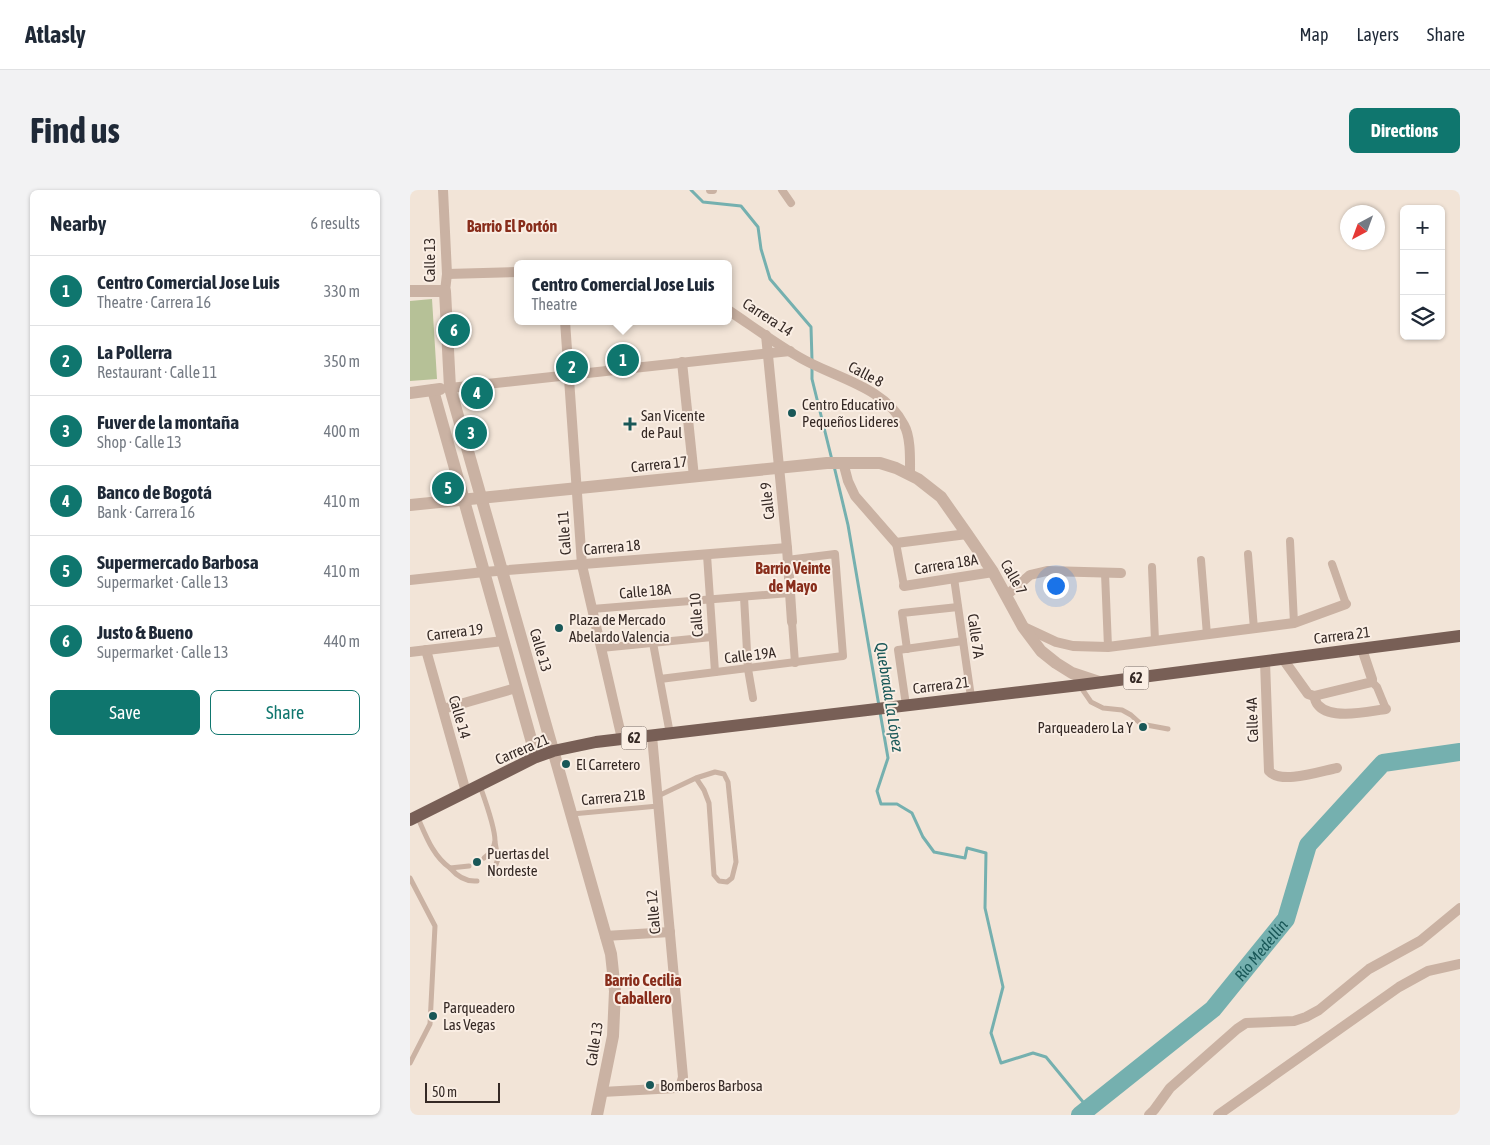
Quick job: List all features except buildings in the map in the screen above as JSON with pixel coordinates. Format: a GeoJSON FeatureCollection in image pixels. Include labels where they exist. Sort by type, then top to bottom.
{"type":"FeatureCollection","features":[{"type":"Feature","properties":{"kind":"main road","name":"Carrera 21"},"geometry":{"type":"LineString","coordinates":[[414,818],[536,757],[553,751],[596,742],[1080,685],[1460,636]]}},
{"type":"Feature","properties":{"kind":"street","name":"Calle 13"},"geometry":{"type":"LineString","coordinates":[[443,190],[447,274],[445,291],[450,388],[611,954],[615,991],[613,1036],[597,1115]]}},
{"type":"Feature","properties":{"kind":"street"},"geometry":{"type":"LineString","coordinates":[[782,190],[792,202]]}},
{"type":"Feature","properties":{"kind":"street"},"geometry":{"type":"LineString","coordinates":[[447,274],[514,272]]}},
{"type":"Feature","properties":{"kind":"street"},"geometry":{"type":"LineString","coordinates":[[410,291],[445,291]]}},
{"type":"Feature","properties":{"kind":"street","name":"Carrera 14"},"geometry":{"type":"LineString","coordinates":[[732,313],[790,351]]}},
{"type":"Feature","properties":{"kind":"street","name":"Calle 11"},"geometry":{"type":"LineString","coordinates":[[565,325],[582,564],[622,739]]}},
{"type":"Feature","properties":{"kind":"street","name":"Calle 9"},"geometry":{"type":"LineString","coordinates":[[766,336],[788,560],[795,663]]}},
{"type":"Feature","properties":{"kind":"street"},"geometry":{"type":"LineString","coordinates":[[410,393],[790,351]]}},
{"type":"Feature","properties":{"kind":"street","name":"Calle 8"},"geometry":{"type":"LineString","coordinates":[[790,351],[878,396],[894,410],[905,426],[909,449],[910,474]]}},
{"type":"Feature","properties":{"kind":"street"},"geometry":{"type":"LineString","coordinates":[[682,362],[694,477]]}},
{"type":"Feature","properties":{"kind":"street"},"geometry":{"type":"LineString","coordinates":[[433,390],[536,757]]}},
{"type":"Feature","properties":{"kind":"street"},"geometry":{"type":"LineString","coordinates":[[836,463],[855,496],[896,543],[904,586]]}},
{"type":"Feature","properties":{"kind":"street","name":"Carrera 17"},"geometry":{"type":"LineString","coordinates":[[410,505],[836,463],[880,463],[910,474]]}},
{"type":"Feature","properties":{"kind":"street","name":"Calle 7"},"geometry":{"type":"LineString","coordinates":[[910,474],[940,497],[993,572],[1023,627],[1041,650],[1056,663],[1072,673],[1099,682]]}},
{"type":"Feature","properties":{"kind":"street"},"geometry":{"type":"LineString","coordinates":[[896,543],[967,534]]}},
{"type":"Feature","properties":{"kind":"street"},"geometry":{"type":"LineString","coordinates":[[1290,541],[1294,623]]}},
{"type":"Feature","properties":{"kind":"street","name":"Carrera 18"},"geometry":{"type":"LineString","coordinates":[[410,580],[484,572],[786,548]]}},
{"type":"Feature","properties":{"kind":"street","name":"Calle 19A"},"geometry":{"type":"LineString","coordinates":[[660,679],[843,656],[835,554],[788,560]]}},
{"type":"Feature","properties":{"kind":"street"},"geometry":{"type":"LineString","coordinates":[[1248,554],[1254,628]]}},
{"type":"Feature","properties":{"kind":"street","name":"Calle 10"},"geometry":{"type":"LineString","coordinates":[[707,555],[715,672]]}},
{"type":"Feature","properties":{"kind":"street"},"geometry":{"type":"LineString","coordinates":[[1200,560],[1207,635]]}},
{"type":"Feature","properties":{"kind":"street"},"geometry":{"type":"LineString","coordinates":[[1023,627],[1047,639],[1073,646],[1108,646],[1294,623],[1346,604],[1332,564]]}},
{"type":"Feature","properties":{"kind":"street"},"geometry":{"type":"LineString","coordinates":[[1152,567],[1155,641]]}},
{"type":"Feature","properties":{"kind":"street"},"geometry":{"type":"LineString","coordinates":[[1007,595],[1030,575],[1047,570],[1121,573]]}},
{"type":"Feature","properties":{"kind":"street","name":"Carrera 18A"},"geometry":{"type":"LineString","coordinates":[[904,586],[993,572]]}},
{"type":"Feature","properties":{"kind":"street"},"geometry":{"type":"LineString","coordinates":[[1105,573],[1108,646]]}},
{"type":"Feature","properties":{"kind":"street","name":"Calle 7A"},"geometry":{"type":"LineString","coordinates":[[954,578],[971,698]]}},
{"type":"Feature","properties":{"kind":"street","name":"Calle 18A"},"geometry":{"type":"LineString","coordinates":[[592,609],[790,594]]}},
{"type":"Feature","properties":{"kind":"street"},"geometry":{"type":"LineString","coordinates":[[744,597],[748,669],[752,698]]}},
{"type":"Feature","properties":{"kind":"street"},"geometry":{"type":"LineString","coordinates":[[907,649],[902,613],[958,607]]}},
{"type":"Feature","properties":{"kind":"street"},"geometry":{"type":"LineString","coordinates":[[601,648],[712,637]]}},
{"type":"Feature","properties":{"kind":"street"},"geometry":{"type":"LineString","coordinates":[[906,705],[898,650],[963,640]]}},
{"type":"Feature","properties":{"kind":"street","name":"Carrera 19"},"geometry":{"type":"LineString","coordinates":[[410,652],[503,641]]}},
{"type":"Feature","properties":{"kind":"street"},"geometry":{"type":"LineString","coordinates":[[653,643],[670,734]]}},
{"type":"Feature","properties":{"kind":"street"},"geometry":{"type":"LineString","coordinates":[[1314,696],[1318,706],[1333,712],[1350,715],[1386,709],[1372,682],[1362,649]]}},
{"type":"Feature","properties":{"kind":"street","name":"Calle 14"},"geometry":{"type":"LineString","coordinates":[[426,650],[466,792]]}},
{"type":"Feature","properties":{"kind":"street"},"geometry":{"type":"LineString","coordinates":[[1283,659],[1308,694],[1314,696],[1372,682]]}},
{"type":"Feature","properties":{"kind":"street","name":"Calle 4A"},"geometry":{"type":"LineString","coordinates":[[1265,662],[1269,771],[1274,775],[1293,777],[1337,768]]}},
{"type":"Feature","properties":{"kind":"street"},"geometry":{"type":"LineString","coordinates":[[443,709],[516,688]]}},
{"type":"Feature","properties":{"kind":"street","name":"Calle 12"},"geometry":{"type":"LineString","coordinates":[[602,1092],[676,1088],[681,1084],[683,1077],[652,736]]}},
{"type":"Feature","properties":{"kind":"street"},"geometry":{"type":"LineString","coordinates":[[1149,1115],[1170,1088],[1246,1023],[1294,1021],[1306,1017],[1319,1010],[1369,969],[1420,941],[1460,908]]}},
{"type":"Feature","properties":{"kind":"street"},"geometry":{"type":"LineString","coordinates":[[605,936],[670,932]]}},
{"type":"Feature","properties":{"kind":"street"},"geometry":{"type":"LineString","coordinates":[[1218,1115],[1399,987],[1428,972],[1460,964]]}},
{"type":"Feature","properties":{"kind":"lane"},"geometry":{"type":"LineString","coordinates":[[1080,685],[1091,702],[1103,708],[1122,710],[1141,724],[1168,729]]}},
{"type":"Feature","properties":{"kind":"lane","name":"Carrera 21B"},"geometry":{"type":"LineString","coordinates":[[571,814],[658,801],[696,778],[715,772],[724,774],[728,782],[736,862],[732,878],[727,882],[719,881],[714,875],[709,802],[696,778]]}},
{"type":"Feature","properties":{"kind":"lane"},"geometry":{"type":"LineString","coordinates":[[480,786],[490,817],[498,859],[492,875]]}},
{"type":"Feature","properties":{"kind":"lane"},"geometry":{"type":"LineString","coordinates":[[414,818],[440,860],[462,878],[469,881],[477,881]]}},
{"type":"Feature","properties":{"kind":"lane"},"geometry":{"type":"LineString","coordinates":[[484,858],[491,852],[495,842]]}},
{"type":"Feature","properties":{"kind":"lane"},"geometry":{"type":"LineString","coordinates":[[450,868],[469,866]]}},
{"type":"Feature","properties":{"kind":"lane"},"geometry":{"type":"LineString","coordinates":[[410,878],[436,926],[430,1024],[410,1063]]}},
{"type":"Feature","properties":{"kind":"green space"},"geometry":{"type":"Polygon","coordinates":[[[432,299],[437,379],[410,381],[410,301],[432,299]]]}},
{"type":"Feature","properties":{"kind":"waterway","name":"Quebrada La López"},"geometry":{"type":"LineString","coordinates":[[691,190],[703,202],[741,206],[758,227],[761,249],[770,279],[811,327],[812,360]]}},
{"type":"Feature","properties":{"kind":"waterway","name":"Quebrada La López"},"geometry":{"type":"LineString","coordinates":[[812,366],[812,379],[832,460]]}},
{"type":"Feature","properties":{"kind":"waterway","name":"Quebrada La López"},"geometry":{"type":"LineString","coordinates":[[834,466],[848,525],[879,706]]}},
{"type":"Feature","properties":{"kind":"waterway","name":"Quebrada La López"},"geometry":{"type":"LineString","coordinates":[[880,712],[888,758],[877,791],[881,804],[897,804],[912,813],[923,837],[934,852],[965,858],[967,848],[986,853],[985,908],[1003,987],[991,1033],[1001,1063],[1033,1053],[1046,1057],[1088,1108]]}},
{"type":"Feature","properties":{"kind":"waterway","name":"Río Medellín"},"geometry":{"type":"LineString","coordinates":[[1080,1115],[1213,1009],[1286,919],[1308,845],[1383,763],[1460,752]]}},
{"type":"Feature","properties":{"kind":"place","name":"Justo & Bueno"},"geometry":{"type":"Point","coordinates":[454,330]}},
{"type":"Feature","properties":{"kind":"place","name":"Centro Comercial Jose Luis"},"geometry":{"type":"Point","coordinates":[623,360]}},
{"type":"Feature","properties":{"kind":"place","name":"La Pollerra"},"geometry":{"type":"Point","coordinates":[572,367]}},
{"type":"Feature","properties":{"kind":"place","name":"Banco de Bogotá"},"geometry":{"type":"Point","coordinates":[477,393]}},
{"type":"Feature","properties":{"kind":"place","name":"Centro Educativo Pequeños Lideres"},"geometry":{"type":"Point","coordinates":[792,413]}},
{"type":"Feature","properties":{"kind":"place","name":"San Vicente de Paul"},"geometry":{"type":"Point","coordinates":[630,424]}},
{"type":"Feature","properties":{"kind":"place","name":"Fuver de la montaña"},"geometry":{"type":"Point","coordinates":[471,433]}},
{"type":"Feature","properties":{"kind":"place","name":"Supermercado Barbosa"},"geometry":{"type":"Point","coordinates":[448,488]}},
{"type":"Feature","properties":{"kind":"place","name":"Plaza de Mercado Abelardo Valencia"},"geometry":{"type":"Point","coordinates":[559,628]}},
{"type":"Feature","properties":{"kind":"place","name":"Parqueadero La Y"},"geometry":{"type":"Point","coordinates":[1143,727]}},
{"type":"Feature","properties":{"kind":"place","name":"El Carretero"},"geometry":{"type":"Point","coordinates":[566,764]}},
{"type":"Feature","properties":{"kind":"place","name":"Puertas del Nordeste"},"geometry":{"type":"Point","coordinates":[477,862]}},
{"type":"Feature","properties":{"kind":"place","name":"Parqueadero Las Vegas"},"geometry":{"type":"Point","coordinates":[433,1016]}},
{"type":"Feature","properties":{"kind":"place","name":"Bomberos Barbosa"},"geometry":{"type":"Point","coordinates":[650,1085]}},
{"type":"Feature","properties":{"kind":"district","name":"Barrio El Portón"},"geometry":{"type":"Point","coordinates":[512,226]}},
{"type":"Feature","properties":{"kind":"district","name":"Barrio Veinte de Mayo"},"geometry":{"type":"Point","coordinates":[793,577]}},
{"type":"Feature","properties":{"kind":"district","name":"Barrio Cecilia Caballero"},"geometry":{"type":"Point","coordinates":[643,989]}}]}
